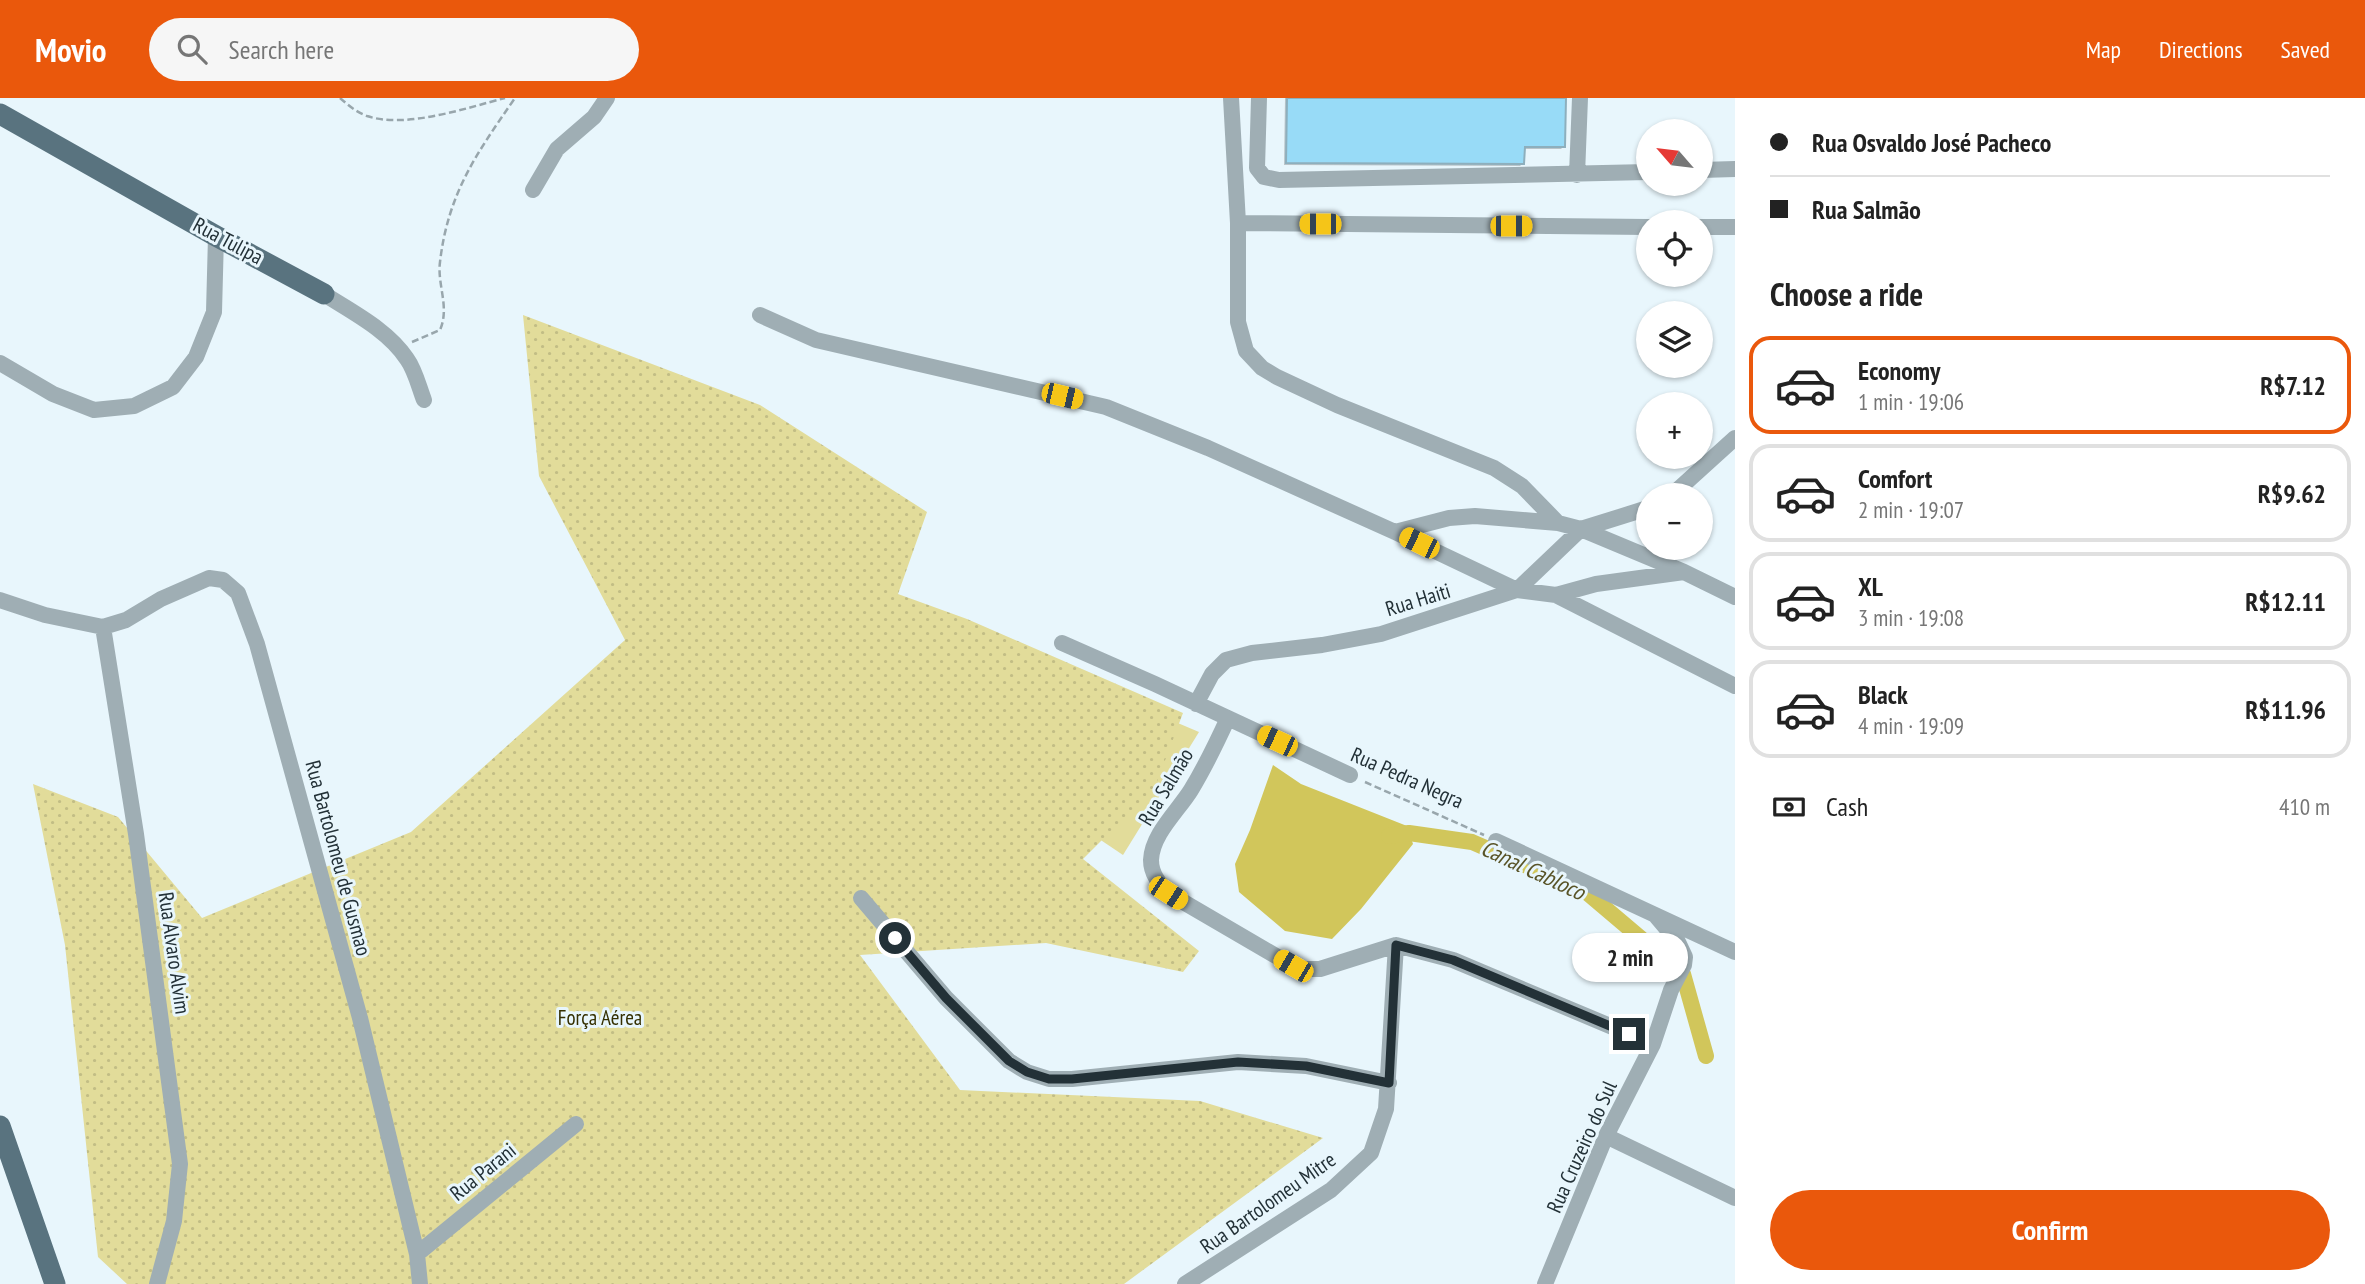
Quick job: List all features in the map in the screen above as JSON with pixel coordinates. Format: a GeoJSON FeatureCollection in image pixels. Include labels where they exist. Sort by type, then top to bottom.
{"type":"FeatureCollection","features":[{"type":"Feature","properties":{"kind":"main road","name":"Rua Tulipa"},"geometry":{"type":"LineString","coordinates":[[0,114],[216,236],[324,293]]}},
{"type":"Feature","properties":{"kind":"main road"},"geometry":{"type":"LineString","coordinates":[[0,1126],[54,1283]]}},
{"type":"Feature","properties":{"kind":"street"},"geometry":{"type":"LineString","coordinates":[[533,190],[557,149],[594,117],[607,98]]}},
{"type":"Feature","properties":{"kind":"street"},"geometry":{"type":"LineString","coordinates":[[1231,98],[1238,223],[1238,322],[1246,351],[1262,368],[1277,377],[1337,405],[1493,468],[1522,486],[1558,523]]}},
{"type":"Feature","properties":{"kind":"street"},"geometry":{"type":"LineString","coordinates":[[1259,98],[1257,168],[1264,177],[1279,180],[1636,173]]}},
{"type":"Feature","properties":{"kind":"street"},"geometry":{"type":"LineString","coordinates":[[1577,175],[1580,98]]}},
{"type":"Feature","properties":{"kind":"street"},"geometry":{"type":"LineString","coordinates":[[1713,170],[1735,169]]}},
{"type":"Feature","properties":{"kind":"street"},"geometry":{"type":"LineString","coordinates":[[1238,223],[1636,227]]}},
{"type":"Feature","properties":{"kind":"street"},"geometry":{"type":"LineString","coordinates":[[1713,227],[1735,228]]}},
{"type":"Feature","properties":{"kind":"street"},"geometry":{"type":"LineString","coordinates":[[0,363],[53,394],[94,410],[134,406],[173,387],[196,357],[214,312],[216,236]]}},
{"type":"Feature","properties":{"kind":"street","name":"Rua Tulipa"},"geometry":{"type":"LineString","coordinates":[[324,293],[383,333],[399,348],[410,361],[424,400]]}},
{"type":"Feature","properties":{"kind":"street"},"geometry":{"type":"LineString","coordinates":[[760,315],[816,340],[1106,407],[1196,443],[1517,590],[1556,595],[1735,685]]}},
{"type":"Feature","properties":{"kind":"street"},"geometry":{"type":"LineString","coordinates":[[1685,483],[1735,438]]}},
{"type":"Feature","properties":{"kind":"street","name":"Rua Haiti"},"geometry":{"type":"LineString","coordinates":[[1196,704],[1212,674],[1227,660],[1252,653],[1322,645],[1381,634],[1517,590],[1581,529],[1636,512]]}},
{"type":"Feature","properties":{"kind":"street"},"geometry":{"type":"LineString","coordinates":[[1395,532],[1449,518],[1475,516],[1558,523],[1581,529],[1684,572],[1735,597]]}},
{"type":"Feature","properties":{"kind":"street"},"geometry":{"type":"LineString","coordinates":[[1556,595],[1596,584],[1684,572]]}},
{"type":"Feature","properties":{"kind":"street","name":"Rua Bartolomeu de Gusmao"},"geometry":{"type":"LineString","coordinates":[[103,627],[126,620],[161,598],[209,578],[223,580],[238,593],[257,643],[360,1018],[417,1254],[420,1284]]}},
{"type":"Feature","properties":{"kind":"street"},"geometry":{"type":"LineString","coordinates":[[0,600],[45,615],[103,627]]}},
{"type":"Feature","properties":{"kind":"street","name":"Rua Alvaro Alvim"},"geometry":{"type":"LineString","coordinates":[[103,627],[136,834],[180,1164],[174,1221],[157,1284]]}},
{"type":"Feature","properties":{"kind":"street","name":"Rua Pedra Negra"},"geometry":{"type":"LineString","coordinates":[[1062,643],[1350,775]]}},
{"type":"Feature","properties":{"kind":"street","name":"Rua Salmão"},"geometry":{"type":"LineString","coordinates":[[1228,718],[1191,791],[1157,840],[1151,859],[1156,880],[1180,901],[1293,966],[1320,969],[1396,945]]}},
{"type":"Feature","properties":{"kind":"street"},"geometry":{"type":"LineString","coordinates":[[1496,841],[1735,952]]}},
{"type":"Feature","properties":{"kind":"street"},"geometry":{"type":"LineString","coordinates":[[861,898],[946,998],[1009,1061],[1027,1072],[1049,1079],[1072,1079],[1238,1062],[1306,1066],[1389,1083]]}},
{"type":"Feature","properties":{"kind":"street","name":"Rua Cruzeiro do Sul"},"geometry":{"type":"LineString","coordinates":[[1545,1284],[1606,1136],[1653,1044],[1671,990],[1684,965],[1685,957],[1678,942],[1656,916]]}},
{"type":"Feature","properties":{"kind":"street"},"geometry":{"type":"LineString","coordinates":[[1396,945],[1465,964],[1653,1044]]}},
{"type":"Feature","properties":{"kind":"street","name":"Rua Bartolomeu Mitre"},"geometry":{"type":"LineString","coordinates":[[1185,1284],[1331,1190],[1371,1153],[1386,1109],[1396,945]]}},
{"type":"Feature","properties":{"kind":"street","name":"Rua Parani"},"geometry":{"type":"LineString","coordinates":[[417,1254],[576,1124]]}},
{"type":"Feature","properties":{"kind":"street"},"geometry":{"type":"LineString","coordinates":[[1606,1136],[1735,1198]]}},
{"type":"Feature","properties":{"kind":"path"},"geometry":{"type":"LineString","coordinates":[[340,98],[366,116],[384,120],[422,118],[505,98]]}},
{"type":"Feature","properties":{"kind":"path"},"geometry":{"type":"LineString","coordinates":[[399,348],[440,330],[444,320],[440,267],[444,231],[454,200],[479,151],[515,98]]}},
{"type":"Feature","properties":{"kind":"path","name":"Rua Pedra Negra"},"geometry":{"type":"LineString","coordinates":[[1350,775],[1496,841]]}},
{"type":"Feature","properties":{"kind":"green space","name":"Força Aérea"},"geometry":{"type":"Polygon","coordinates":[[[523,315],[760,405],[927,512],[898,594],[967,619],[1183,713],[1155,787],[1083,859],[1199,951],[1183,972],[1046,943],[860,955],[960,1090],[1200,1101],[1323,1138],[1124,1284],[127,1284],[98,1257],[65,945],[33,784],[118,817],[202,918],[411,832],[625,640],[539,476],[523,315]]]}},
{"type":"Feature","properties":{"kind":"green space"},"geometry":{"type":"Polygon","coordinates":[[[1133,704],[1199,732],[1123,855],[1065,816],[1133,704]]]}},
{"type":"Feature","properties":{"kind":"shaded area"},"geometry":{"type":"Polygon","coordinates":[[[1273,765],[1301,784],[1407,826],[1413,844],[1361,909],[1332,939],[1285,931],[1239,892],[1235,864],[1273,765]]]}},
{"type":"Feature","properties":{"kind":"building"},"geometry":{"type":"Polygon","coordinates":[[[1287,98],[1566,98],[1565,147],[1525,147],[1524,164],[1286,163],[1287,98]]]}},
{"type":"Feature","properties":{"kind":"waterway","name":"Canal Cabloco"},"geometry":{"type":"LineString","coordinates":[[1389,836],[1409,833],[1472,842],[1585,891],[1683,974],[1706,1056]]}},
{"type":"Feature","properties":{"kind":"route"},"geometry":{"type":"LineString","coordinates":[[895,938],[946,998],[1009,1061],[1027,1072],[1049,1079],[1238,1062],[1306,1066],[1389,1083],[1396,945],[1453,960],[1629,1034]]}}]}
